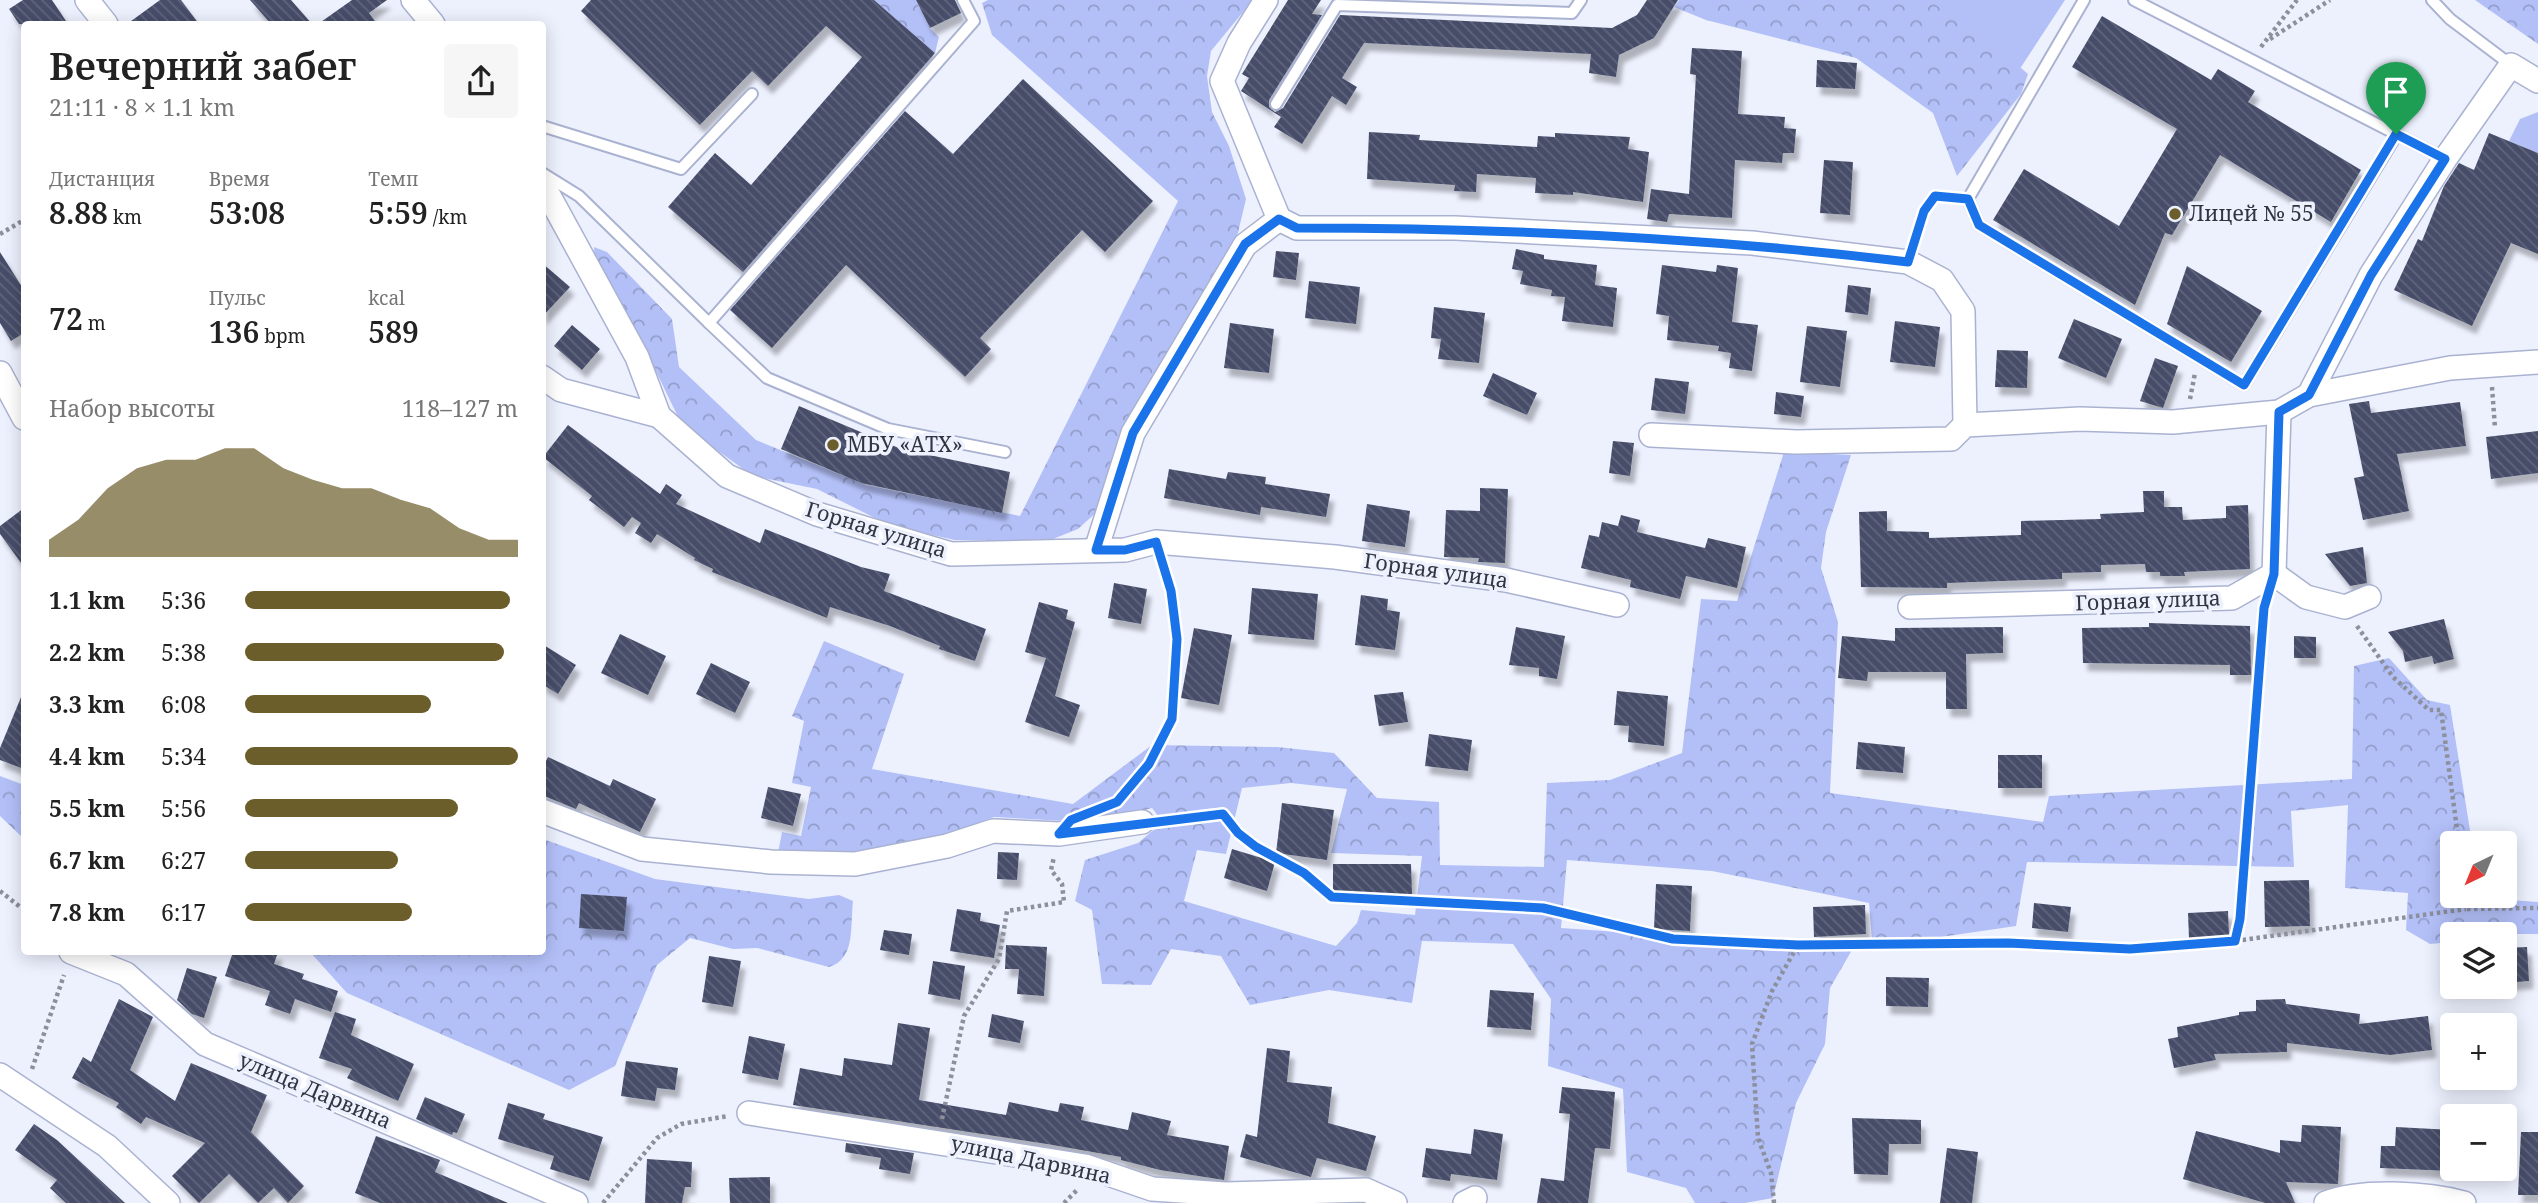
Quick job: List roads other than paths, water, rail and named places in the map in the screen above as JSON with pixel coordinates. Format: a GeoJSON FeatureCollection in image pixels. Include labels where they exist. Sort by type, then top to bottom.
{"type":"FeatureCollection","features":[{"type":"Feature","properties":{"kind":"street"},"geometry":{"type":"LineString","coordinates":[[87,0],[104,21]]}},
{"type":"Feature","properties":{"kind":"street"},"geometry":{"type":"LineString","coordinates":[[413,0],[430,21]]}},
{"type":"Feature","properties":{"kind":"street"},"geometry":{"type":"LineString","coordinates":[[1266,0],[1239,43],[1222,81],[1279,219],[1297,228],[1455,228],[1752,243],[1908,262],[1942,280],[1963,312],[1965,425]]}},
{"type":"Feature","properties":{"kind":"street"},"geometry":{"type":"LineString","coordinates":[[2309,395],[2371,275],[2445,159],[2511,65],[2538,81]]}},
{"type":"Feature","properties":{"kind":"street"},"geometry":{"type":"LineString","coordinates":[[546,190],[637,357],[659,416]]}},
{"type":"Feature","properties":{"kind":"street"},"geometry":{"type":"LineString","coordinates":[[1096,550],[1133,433],[1245,244],[1279,219]]}},
{"type":"Feature","properties":{"kind":"street"},"geometry":{"type":"LineString","coordinates":[[1651,435],[1796,442],[1951,439],[1965,425],[2080,419],[2174,422],[2279,412],[2309,395],[2450,368],[2538,362]]}},
{"type":"Feature","properties":{"kind":"street"},"geometry":{"type":"LineString","coordinates":[[0,373],[21,412]]}},
{"type":"Feature","properties":{"kind":"street","name":"Горная улица"},"geometry":{"type":"LineString","coordinates":[[546,380],[561,390],[659,416],[727,476],[817,514],[951,554],[1125,550],[1156,542],[1335,557],[1506,580],[1617,605]]}},
{"type":"Feature","properties":{"kind":"street"},"geometry":{"type":"LineString","coordinates":[[2279,412],[2274,574],[2306,597],[2345,607],[2369,597]]}},
{"type":"Feature","properties":{"kind":"street","name":"Горная улица"},"geometry":{"type":"LineString","coordinates":[[1910,607],[2232,598],[2274,574]]}},
{"type":"Feature","properties":{"kind":"street"},"geometry":{"type":"LineString","coordinates":[[546,813],[642,849],[771,862],[855,864],[947,846],[993,831],[1059,834],[1142,822]]}},
{"type":"Feature","properties":{"kind":"street","name":"улица Дарвина"},"geometry":{"type":"LineString","coordinates":[[78,955],[126,974],[205,1044],[576,1203]]}},
{"type":"Feature","properties":{"kind":"street"},"geometry":{"type":"LineString","coordinates":[[0,1075],[25,1089],[107,1146],[168,1203]]}},
{"type":"Feature","properties":{"kind":"street","name":"улица Дарвина"},"geometry":{"type":"LineString","coordinates":[[749,1113],[1085,1166],[1152,1188],[1225,1194],[1366,1190],[1395,1203]]}},
{"type":"Feature","properties":{"kind":"street"},"geometry":{"type":"LineString","coordinates":[[2326,1203],[2356,1195],[2441,1197],[2464,1203]]}},
{"type":"Feature","properties":{"kind":"lane"},"geometry":{"type":"LineString","coordinates":[[709,323],[974,21],[963,0]]}},
{"type":"Feature","properties":{"kind":"lane"},"geometry":{"type":"LineString","coordinates":[[1276,104],[1337,5],[1572,13],[1581,0]]}},
{"type":"Feature","properties":{"kind":"lane"},"geometry":{"type":"LineString","coordinates":[[2084,0],[1968,199],[1979,225],[2244,385],[2396,134]]}},
{"type":"Feature","properties":{"kind":"lane"},"geometry":{"type":"LineString","coordinates":[[2134,0],[2445,159]]}},
{"type":"Feature","properties":{"kind":"lane"},"geometry":{"type":"LineString","coordinates":[[2432,0],[2450,19],[2511,65]]}},
{"type":"Feature","properties":{"kind":"lane"},"geometry":{"type":"LineString","coordinates":[[546,127],[681,169],[752,94]]}},
{"type":"Feature","properties":{"kind":"lane"},"geometry":{"type":"LineString","coordinates":[[546,175],[579,196],[767,378],[888,429],[1004,452]]}},
{"type":"Feature","properties":{"kind":"place","name":"Лицей № 55"},"geometry":{"type":"Point","coordinates":[2175,214]}},
{"type":"Feature","properties":{"kind":"place","name":"МБУ «АТХ»"},"geometry":{"type":"Point","coordinates":[833,445]}}]}
